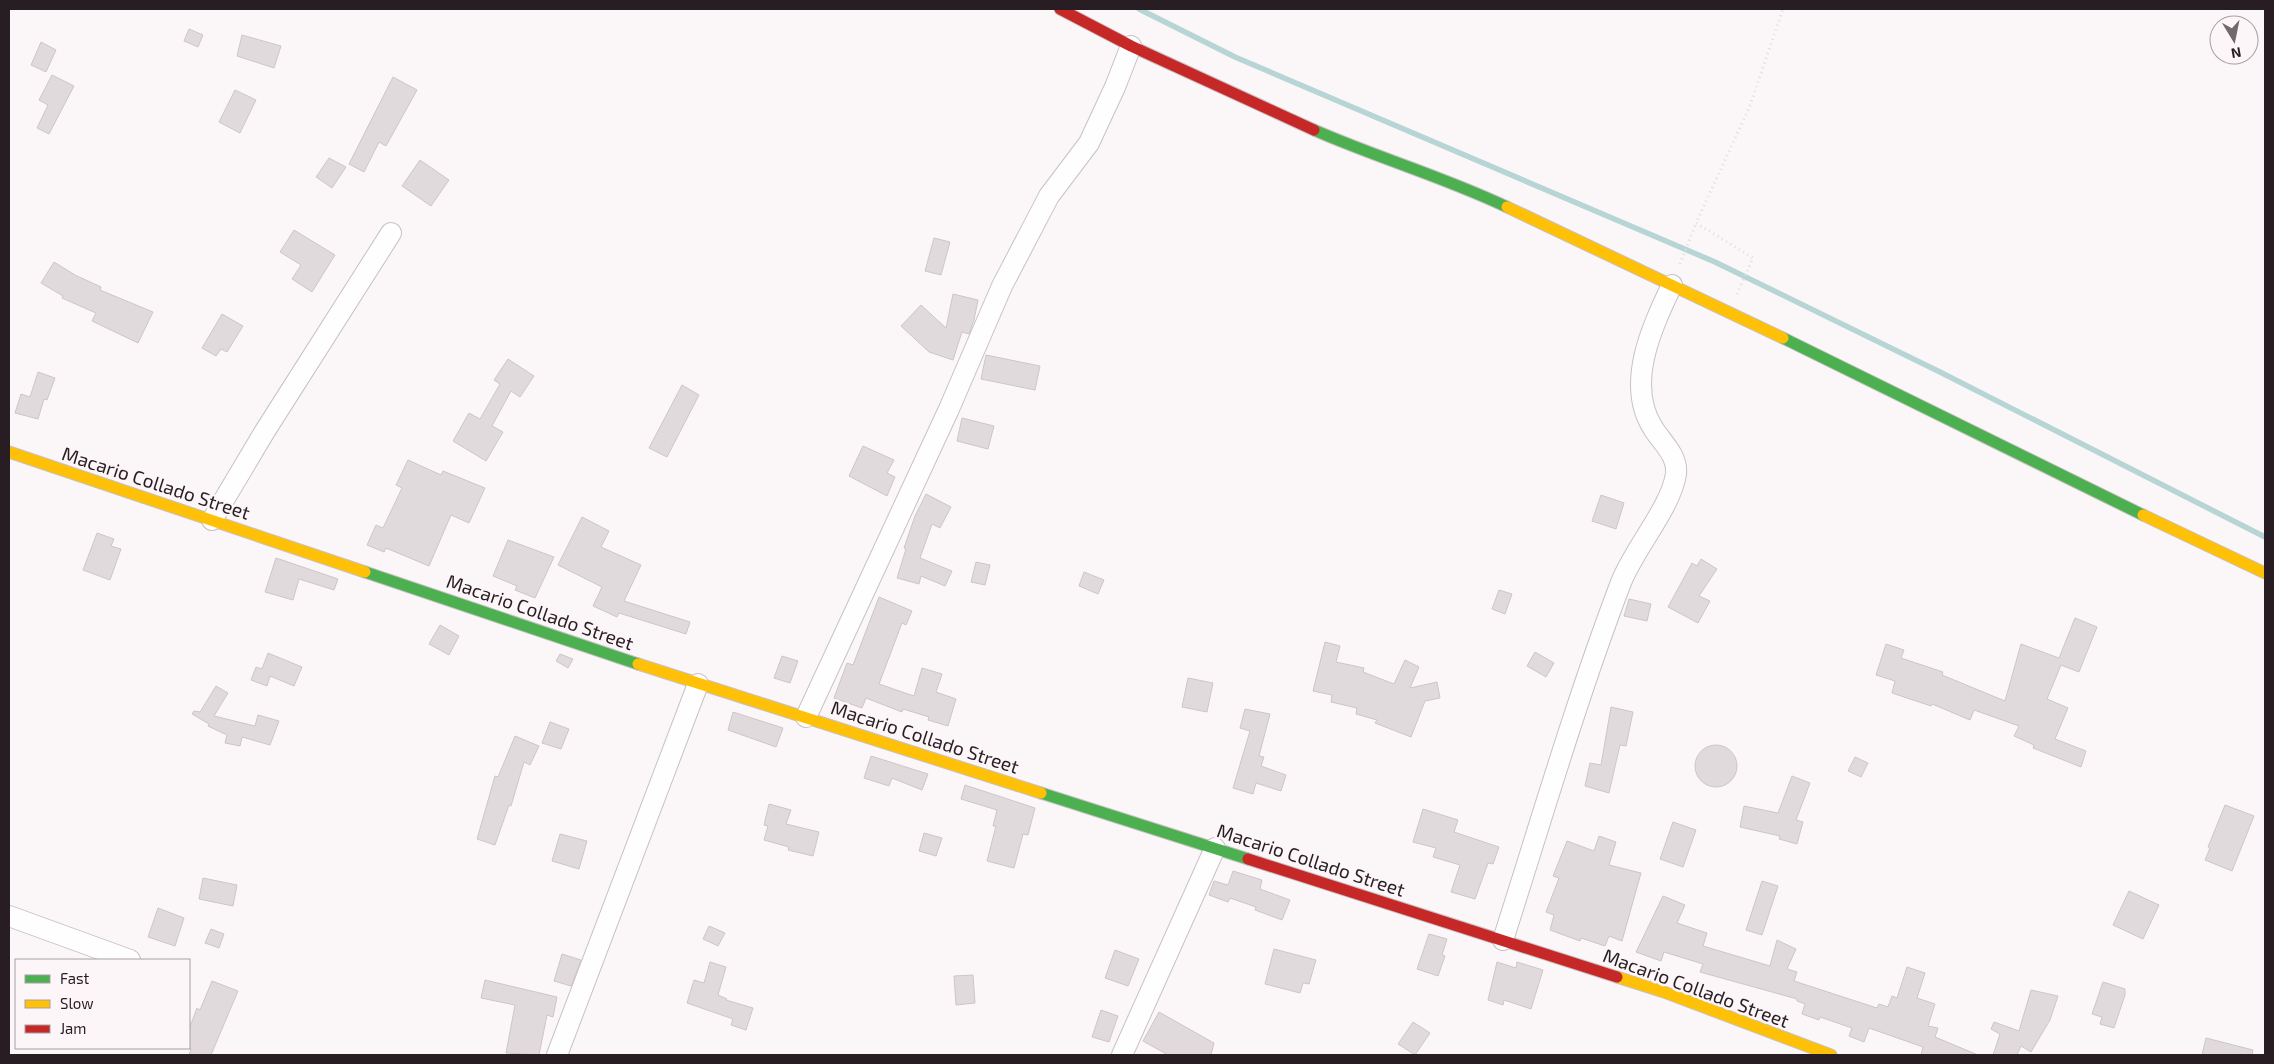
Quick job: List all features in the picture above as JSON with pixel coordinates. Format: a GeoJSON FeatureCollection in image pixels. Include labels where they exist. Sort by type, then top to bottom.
{"type":"FeatureCollection","features":[{"type":"Feature","properties":{"kind":"street"},"geometry":{"type":"LineString","coordinates":[[1060,9],[1131,46],[1250,103],[1350,146],[1474,191],[1674,278],[2265,573]]}},
{"type":"Feature","properties":{"kind":"street"},"geometry":{"type":"LineString","coordinates":[[806,717],[949,409],[1002,286],[1049,196],[1088,143],[1115,87],[1131,46]]}},
{"type":"Feature","properties":{"kind":"street"},"geometry":{"type":"LineString","coordinates":[[212,520],[270,423],[391,233]]}},
{"type":"Feature","properties":{"kind":"street"},"geometry":{"type":"LineString","coordinates":[[1504,940],[1559,763],[1621,582],[1668,497],[1676,474],[1673,457],[1652,427],[1643,402],[1640,378],[1658,313],[1674,278]]}},
{"type":"Feature","properties":{"kind":"street","name":"Macario Collado Street"},"geometry":{"type":"LineString","coordinates":[[9,452],[698,684],[1664,992],[1831,1055]]}},
{"type":"Feature","properties":{"kind":"street"},"geometry":{"type":"LineString","coordinates":[[557,1055],[698,684]]}},
{"type":"Feature","properties":{"kind":"street"},"geometry":{"type":"LineString","coordinates":[[1122,1055],[1215,848]]}},
{"type":"Feature","properties":{"kind":"street"},"geometry":{"type":"LineString","coordinates":[[9,916],[127,959]]}},
{"type":"Feature","properties":{"kind":"path"},"geometry":{"type":"LineString","coordinates":[[1674,278],[1696,223],[1749,108],[1783,9]]}},
{"type":"Feature","properties":{"kind":"path"},"geometry":{"type":"LineString","coordinates":[[1696,223],[1753,258],[1735,299]]}},
{"type":"Feature","properties":{"kind":"building"},"geometry":{"type":"Polygon","coordinates":[[[189,29],[203,35],[198,47],[184,41],[189,29]]]}},
{"type":"Feature","properties":{"kind":"building"},"geometry":{"type":"Polygon","coordinates":[[[242,35],[281,46],[274,68],[237,56],[242,35]]]}},
{"type":"Feature","properties":{"kind":"building"},"geometry":{"type":"Polygon","coordinates":[[[41,42],[56,50],[46,72],[31,65],[41,42]]]}},
{"type":"Feature","properties":{"kind":"building"},"geometry":{"type":"Polygon","coordinates":[[[52,75],[74,86],[49,134],[37,128],[48,105],[39,100],[52,75]]]}},
{"type":"Feature","properties":{"kind":"building"},"geometry":{"type":"Polygon","coordinates":[[[393,77],[417,90],[386,146],[379,142],[364,172],[349,164],[393,77]]]}},
{"type":"Feature","properties":{"kind":"building"},"geometry":{"type":"Polygon","coordinates":[[[235,90],[256,100],[240,133],[219,122],[235,90]]]}},
{"type":"Feature","properties":{"kind":"building"},"geometry":{"type":"Polygon","coordinates":[[[329,158],[346,167],[332,188],[316,177],[329,158]]]}},
{"type":"Feature","properties":{"kind":"building"},"geometry":{"type":"Polygon","coordinates":[[[420,160],[449,180],[431,206],[402,186],[420,160]]]}},
{"type":"Feature","properties":{"kind":"building"},"geometry":{"type":"Polygon","coordinates":[[[294,230],[335,255],[312,292],[292,279],[301,265],[280,252],[294,230]]]}},
{"type":"Feature","properties":{"kind":"building"},"geometry":{"type":"Polygon","coordinates":[[[934,238],[950,242],[941,275],[925,271],[934,238]]]}},
{"type":"Feature","properties":{"kind":"building"},"geometry":{"type":"Polygon","coordinates":[[[54,262],[75,275],[101,287],[100,290],[153,312],[138,343],[92,321],[96,313],[62,298],[63,296],[41,283],[54,262]]]}},
{"type":"Feature","properties":{"kind":"building"},"geometry":{"type":"Polygon","coordinates":[[[953,294],[978,300],[969,334],[962,332],[953,360],[929,352],[901,326],[921,305],[946,328],[953,294]]]}},
{"type":"Feature","properties":{"kind":"building"},"geometry":{"type":"Polygon","coordinates":[[[222,314],[243,326],[227,352],[221,349],[216,356],[202,348],[222,314]]]}},
{"type":"Feature","properties":{"kind":"building"},"geometry":{"type":"Polygon","coordinates":[[[986,355],[1040,366],[1035,390],[981,379],[986,355]]]}},
{"type":"Feature","properties":{"kind":"building"},"geometry":{"type":"Polygon","coordinates":[[[508,359],[534,376],[520,397],[511,391],[492,426],[503,432],[486,461],[453,441],[469,413],[480,419],[500,384],[494,380],[508,359]]]}},
{"type":"Feature","properties":{"kind":"building"},"geometry":{"type":"Polygon","coordinates":[[[38,372],[55,378],[47,400],[44,399],[38,419],[15,413],[21,394],[30,397],[38,372]]]}},
{"type":"Feature","properties":{"kind":"building"},"geometry":{"type":"Polygon","coordinates":[[[682,385],[699,395],[667,457],[649,448],[682,385]]]}},
{"type":"Feature","properties":{"kind":"building"},"geometry":{"type":"Polygon","coordinates":[[[962,418],[994,426],[988,449],[957,441],[962,418]]]}},
{"type":"Feature","properties":{"kind":"building"},"geometry":{"type":"Polygon","coordinates":[[[863,446],[894,460],[887,473],[895,477],[887,496],[849,476],[863,446]]]}},
{"type":"Feature","properties":{"kind":"building"},"geometry":{"type":"Polygon","coordinates":[[[408,460],[441,475],[443,471],[485,488],[469,523],[451,515],[429,566],[386,548],[384,552],[367,545],[376,525],[383,528],[402,488],[396,485],[408,460]]]}},
{"type":"Feature","properties":{"kind":"building"},"geometry":{"type":"Polygon","coordinates":[[[926,494],[951,507],[940,528],[932,524],[920,558],[952,571],[945,586],[921,576],[919,584],[897,578],[906,549],[904,548],[915,516],[926,494]]]}},
{"type":"Feature","properties":{"kind":"building"},"geometry":{"type":"Polygon","coordinates":[[[1601,495],[1624,503],[1616,529],[1592,521],[1601,495]]]}},
{"type":"Feature","properties":{"kind":"building"},"geometry":{"type":"Polygon","coordinates":[[[582,517],[609,531],[601,547],[641,565],[624,601],[690,622],[686,634],[619,613],[617,617],[593,606],[602,587],[558,565],[582,517]]]}},
{"type":"Feature","properties":{"kind":"building"},"geometry":{"type":"Polygon","coordinates":[[[97,533],[114,539],[111,546],[121,549],[110,580],[83,570],[97,533]]]}},
{"type":"Feature","properties":{"kind":"building"},"geometry":{"type":"Polygon","coordinates":[[[508,540],[554,557],[535,598],[515,590],[517,586],[493,576],[508,540]]]}},
{"type":"Feature","properties":{"kind":"building"},"geometry":{"type":"Polygon","coordinates":[[[276,558],[338,579],[334,590],[299,579],[293,600],[265,592],[276,558]]]}},
{"type":"Feature","properties":{"kind":"building"},"geometry":{"type":"Polygon","coordinates":[[[1701,559],[1717,569],[1699,596],[1710,601],[1698,623],[1668,607],[1692,563],[1697,566],[1701,559]]]}},
{"type":"Feature","properties":{"kind":"building"},"geometry":{"type":"Polygon","coordinates":[[[976,562],[990,565],[985,585],[971,582],[976,562]]]}},
{"type":"Feature","properties":{"kind":"building"},"geometry":{"type":"Polygon","coordinates":[[[1084,572],[1104,580],[1098,594],[1079,586],[1084,572]]]}},
{"type":"Feature","properties":{"kind":"building"},"geometry":{"type":"Polygon","coordinates":[[[1499,590],[1512,594],[1505,614],[1492,609],[1499,590]]]}},
{"type":"Feature","properties":{"kind":"building"},"geometry":{"type":"Polygon","coordinates":[[[879,597],[912,611],[906,625],[902,623],[879,684],[914,696],[922,668],[942,674],[936,692],[956,699],[948,726],[928,720],[929,717],[903,709],[902,712],[866,698],[862,708],[834,698],[847,663],[853,665],[879,597]]]}},
{"type":"Feature","properties":{"kind":"building"},"geometry":{"type":"Polygon","coordinates":[[[1629,599],[1651,604],[1647,621],[1624,616],[1629,599]]]}},
{"type":"Feature","properties":{"kind":"building"},"geometry":{"type":"Polygon","coordinates":[[[2075,618],[2097,627],[2079,672],[2061,665],[2047,699],[2068,708],[2055,739],[2086,751],[2081,767],[2033,748],[2034,745],[2014,736],[2019,726],[1974,710],[1970,720],[1932,704],[1931,706],[1892,693],[1895,681],[1876,675],[1886,644],[1904,650],[1901,658],[1943,672],[1942,675],[2005,701],[2021,644],[2059,658],[2075,618]]]}},
{"type":"Feature","properties":{"kind":"building"},"geometry":{"type":"Polygon","coordinates":[[[440,625],[459,636],[449,655],[429,644],[440,625]]]}},
{"type":"Feature","properties":{"kind":"building"},"geometry":{"type":"Polygon","coordinates":[[[1325,642],[1340,646],[1336,662],[1364,668],[1363,672],[1394,684],[1405,660],[1419,667],[1410,688],[1437,682],[1440,698],[1425,701],[1411,737],[1375,723],[1377,720],[1356,714],[1357,708],[1331,702],[1332,695],[1313,691],[1325,642]]]}},
{"type":"Feature","properties":{"kind":"building"},"geometry":{"type":"Polygon","coordinates":[[[1535,652],[1554,663],[1546,677],[1527,666],[1535,652]]]}},
{"type":"Feature","properties":{"kind":"building"},"geometry":{"type":"Polygon","coordinates":[[[268,653],[302,667],[294,686],[270,676],[267,686],[251,680],[256,667],[262,669],[268,653]]]}},
{"type":"Feature","properties":{"kind":"building"},"geometry":{"type":"Polygon","coordinates":[[[560,654],[573,659],[568,668],[556,661],[560,654]]]}},
{"type":"Feature","properties":{"kind":"building"},"geometry":{"type":"Polygon","coordinates":[[[782,656],[798,661],[790,683],[774,678],[782,656]]]}},
{"type":"Feature","properties":{"kind":"building"},"geometry":{"type":"Polygon","coordinates":[[[1188,678],[1213,683],[1207,712],[1182,707],[1188,678]]]}},
{"type":"Feature","properties":{"kind":"building"},"geometry":{"type":"Polygon","coordinates":[[[216,686],[228,693],[214,716],[255,726],[258,715],[279,721],[270,745],[242,737],[240,746],[225,743],[227,735],[208,726],[209,724],[192,714],[194,711],[200,712],[216,686]]]}},
{"type":"Feature","properties":{"kind":"building"},"geometry":{"type":"Polygon","coordinates":[[[1611,707],[1633,712],[1626,746],[1620,745],[1609,793],[1585,786],[1590,763],[1601,765],[1611,707]]]}},
{"type":"Feature","properties":{"kind":"building"},"geometry":{"type":"Polygon","coordinates":[[[1245,709],[1270,714],[1259,756],[1264,757],[1261,766],[1286,775],[1281,791],[1256,783],[1253,794],[1233,788],[1250,731],[1240,728],[1245,709]]]}},
{"type":"Feature","properties":{"kind":"building"},"geometry":{"type":"Polygon","coordinates":[[[733,712],[783,728],[776,747],[728,730],[733,712]]]}},
{"type":"Feature","properties":{"kind":"building"},"geometry":{"type":"Polygon","coordinates":[[[550,722],[569,729],[561,749],[542,743],[550,722]]]}},
{"type":"Feature","properties":{"kind":"building"},"geometry":{"type":"Polygon","coordinates":[[[515,736],[539,746],[530,765],[524,762],[511,806],[509,805],[495,845],[477,839],[495,776],[498,777],[515,736]]]}},
{"type":"Feature","properties":{"kind":"building"},"geometry":{"type":"Polygon","coordinates":[[[1716,745],[1731,751],[1737,766],[1731,781],[1716,787],[1701,781],[1695,766],[1701,751],[1716,745]]]}},
{"type":"Feature","properties":{"kind":"building"},"geometry":{"type":"Polygon","coordinates":[[[871,756],[928,774],[922,790],[892,778],[889,786],[864,778],[871,756]]]}},
{"type":"Feature","properties":{"kind":"building"},"geometry":{"type":"Polygon","coordinates":[[[1855,757],[1868,763],[1861,777],[1848,771],[1855,757]]]}},
{"type":"Feature","properties":{"kind":"building"},"geometry":{"type":"Polygon","coordinates":[[[1792,776],[1810,783],[1796,820],[1803,822],[1797,844],[1779,839],[1780,836],[1740,827],[1744,806],[1778,813],[1792,776]]]}},
{"type":"Feature","properties":{"kind":"building"},"geometry":{"type":"Polygon","coordinates":[[[965,785],[1035,808],[1028,835],[1023,834],[1014,868],[987,861],[996,826],[993,826],[997,810],[961,799],[965,785]]]}},
{"type":"Feature","properties":{"kind":"building"},"geometry":{"type":"Polygon","coordinates":[[[769,804],[791,810],[786,824],[819,832],[813,856],[788,850],[789,847],[764,840],[768,826],[764,825],[769,804]]]}},
{"type":"Feature","properties":{"kind":"building"},"geometry":{"type":"Polygon","coordinates":[[[2225,805],[2254,816],[2232,871],[2205,860],[2210,848],[2208,847],[2225,805]]]}},
{"type":"Feature","properties":{"kind":"building"},"geometry":{"type":"Polygon","coordinates":[[[1423,809],[1458,820],[1454,832],[1499,847],[1493,864],[1488,863],[1475,899],[1451,892],[1460,865],[1433,857],[1436,848],[1413,842],[1423,809]]]}},
{"type":"Feature","properties":{"kind":"building"},"geometry":{"type":"Polygon","coordinates":[[[1673,822],[1696,830],[1683,867],[1660,859],[1673,822]]]}},
{"type":"Feature","properties":{"kind":"building"},"geometry":{"type":"Polygon","coordinates":[[[924,833],[942,838],[936,856],[919,851],[924,833]]]}},
{"type":"Feature","properties":{"kind":"building"},"geometry":{"type":"Polygon","coordinates":[[[560,834],[587,841],[579,869],[552,861],[560,834]]]}},
{"type":"Feature","properties":{"kind":"building"},"geometry":{"type":"Polygon","coordinates":[[[1599,836],[1616,842],[1609,865],[1641,873],[1622,941],[1609,936],[1605,946],[1581,938],[1580,941],[1550,930],[1554,915],[1546,912],[1559,878],[1553,876],[1567,841],[1594,851],[1599,836]]]}},
{"type":"Feature","properties":{"kind":"building"},"geometry":{"type":"Polygon","coordinates":[[[1233,871],[1262,880],[1260,889],[1290,900],[1282,920],[1255,910],[1256,907],[1230,898],[1228,902],[1209,895],[1214,881],[1228,885],[1233,871]]]}},
{"type":"Feature","properties":{"kind":"building"},"geometry":{"type":"Polygon","coordinates":[[[203,878],[237,885],[233,906],[199,899],[203,878]]]}},
{"type":"Feature","properties":{"kind":"building"},"geometry":{"type":"Polygon","coordinates":[[[1762,881],[1778,886],[1762,935],[1746,930],[1762,881]]]}},
{"type":"Feature","properties":{"kind":"building"},"geometry":{"type":"Polygon","coordinates":[[[2129,891],[2159,905],[2143,939],[2113,925],[2129,891]]]}},
{"type":"Feature","properties":{"kind":"building"},"geometry":{"type":"Polygon","coordinates":[[[1663,896],[1685,905],[1677,923],[1707,933],[1703,946],[1770,966],[1777,940],[1796,949],[1787,969],[1797,972],[1794,981],[1877,1008],[1879,1004],[1888,1007],[1892,996],[1897,998],[1907,967],[1925,973],[1917,998],[1935,1004],[1928,1026],[1938,1028],[1935,1037],[1978,1055],[1921,1055],[1923,1047],[1869,1028],[1864,1042],[1849,1036],[1852,1028],[1820,1017],[1819,1020],[1802,1014],[1805,1004],[1797,1001],[1797,999],[1700,972],[1703,964],[1664,952],[1661,961],[1636,952],[1663,896]]]}},
{"type":"Feature","properties":{"kind":"building"},"geometry":{"type":"Polygon","coordinates":[[[158,908],[184,918],[175,946],[148,937],[158,908]]]}},
{"type":"Feature","properties":{"kind":"building"},"geometry":{"type":"Polygon","coordinates":[[[709,926],[725,933],[718,946],[703,939],[709,926]]]}},
{"type":"Feature","properties":{"kind":"building"},"geometry":{"type":"Polygon","coordinates":[[[211,929],[224,934],[219,948],[205,943],[211,929]]]}},
{"type":"Feature","properties":{"kind":"building"},"geometry":{"type":"Polygon","coordinates":[[[1429,934],[1447,939],[1442,955],[1445,956],[1438,976],[1417,969],[1429,934]]]}},
{"type":"Feature","properties":{"kind":"building"},"geometry":{"type":"Polygon","coordinates":[[[1274,949],[1316,960],[1309,984],[1303,983],[1300,993],[1265,984],[1274,949]]]}},
{"type":"Feature","properties":{"kind":"building"},"geometry":{"type":"Polygon","coordinates":[[[1115,950],[1139,959],[1128,986],[1105,978],[1115,950]]]}},
{"type":"Feature","properties":{"kind":"building"},"geometry":{"type":"Polygon","coordinates":[[[562,954],[581,960],[571,986],[554,981],[562,954]]]}},
{"type":"Feature","properties":{"kind":"building"},"geometry":{"type":"Polygon","coordinates":[[[710,962],[726,967],[718,995],[726,1000],[753,1008],[746,1030],[731,1025],[733,1019],[687,1003],[694,980],[704,983],[710,962]]]}},
{"type":"Feature","properties":{"kind":"building"},"geometry":{"type":"Polygon","coordinates":[[[1497,962],[1516,968],[1517,962],[1543,970],[1531,1009],[1504,1000],[1503,1005],[1488,1000],[1497,962]]]}},
{"type":"Feature","properties":{"kind":"building"},"geometry":{"type":"Polygon","coordinates":[[[973,975],[975,1003],[956,1005],[954,976],[973,975]]]}},
{"type":"Feature","properties":{"kind":"building"},"geometry":{"type":"Polygon","coordinates":[[[485,980],[557,997],[553,1017],[547,1015],[539,1055],[506,1053],[515,1005],[481,998],[485,980]]]}},
{"type":"Feature","properties":{"kind":"building"},"geometry":{"type":"Polygon","coordinates":[[[212,981],[238,991],[211,1055],[189,1055],[191,1049],[190,1026],[197,1008],[200,1010],[212,981]]]}},
{"type":"Feature","properties":{"kind":"building"},"geometry":{"type":"Polygon","coordinates":[[[2103,982],[2125,989],[2125,995],[2114,1028],[2100,1024],[2102,1017],[2092,1014],[2103,982]]]}},
{"type":"Feature","properties":{"kind":"building"},"geometry":{"type":"Polygon","coordinates":[[[2031,990],[2058,996],[2050,1020],[2031,1052],[2021,1046],[2017,1055],[1993,1055],[2000,1034],[1991,1029],[1994,1022],[2019,1031],[2031,990]]]}},
{"type":"Feature","properties":{"kind":"building"},"geometry":{"type":"Polygon","coordinates":[[[1101,1010],[1118,1016],[1109,1042],[1092,1037],[1101,1010]]]}},
{"type":"Feature","properties":{"kind":"building"},"geometry":{"type":"Polygon","coordinates":[[[1159,1012],[1214,1043],[1211,1055],[1168,1055],[1143,1041],[1159,1012]]]}},
{"type":"Feature","properties":{"kind":"building"},"geometry":{"type":"Polygon","coordinates":[[[1413,1022],[1430,1033],[1415,1055],[1398,1044],[1413,1022]]]}},
{"type":"Feature","properties":{"kind":"building"},"geometry":{"type":"Polygon","coordinates":[[[2206,1038],[2253,1050],[2252,1055],[2202,1055],[2206,1038]]]}},
{"type":"Feature","properties":{"kind":"waterway"},"geometry":{"type":"LineString","coordinates":[[1139,9],[1235,57],[1715,262],[1940,372],[2265,537]]}},
{"type":"Feature","properties":{"kind":"traffic: fast"},"geometry":{"type":"LineString","coordinates":[[1314,130],[1459,186],[1507,207]]}},
{"type":"Feature","properties":{"kind":"traffic: fast"},"geometry":{"type":"LineString","coordinates":[[1783,338],[2143,515]]}},
{"type":"Feature","properties":{"kind":"traffic: fast"},"geometry":{"type":"LineString","coordinates":[[365,572],[638,664]]}},
{"type":"Feature","properties":{"kind":"traffic: fast"},"geometry":{"type":"LineString","coordinates":[[1041,793],[1248,859]]}},
{"type":"Feature","properties":{"kind":"traffic: slow"},"geometry":{"type":"LineString","coordinates":[[1507,207],[1783,338]]}},
{"type":"Feature","properties":{"kind":"traffic: slow"},"geometry":{"type":"LineString","coordinates":[[9,452],[365,572]]}},
{"type":"Feature","properties":{"kind":"traffic: slow"},"geometry":{"type":"LineString","coordinates":[[2143,515],[2265,573]]}},
{"type":"Feature","properties":{"kind":"traffic: slow"},"geometry":{"type":"LineString","coordinates":[[638,664],[1041,793]]}},
{"type":"Feature","properties":{"kind":"traffic: slow"},"geometry":{"type":"LineString","coordinates":[[1617,977],[1664,992],[1831,1055]]}},
{"type":"Feature","properties":{"kind":"traffic: jam"},"geometry":{"type":"LineString","coordinates":[[1060,9],[1131,46],[1314,130]]}},
{"type":"Feature","properties":{"kind":"traffic: jam"},"geometry":{"type":"LineString","coordinates":[[1248,859],[1617,977]]}}]}
